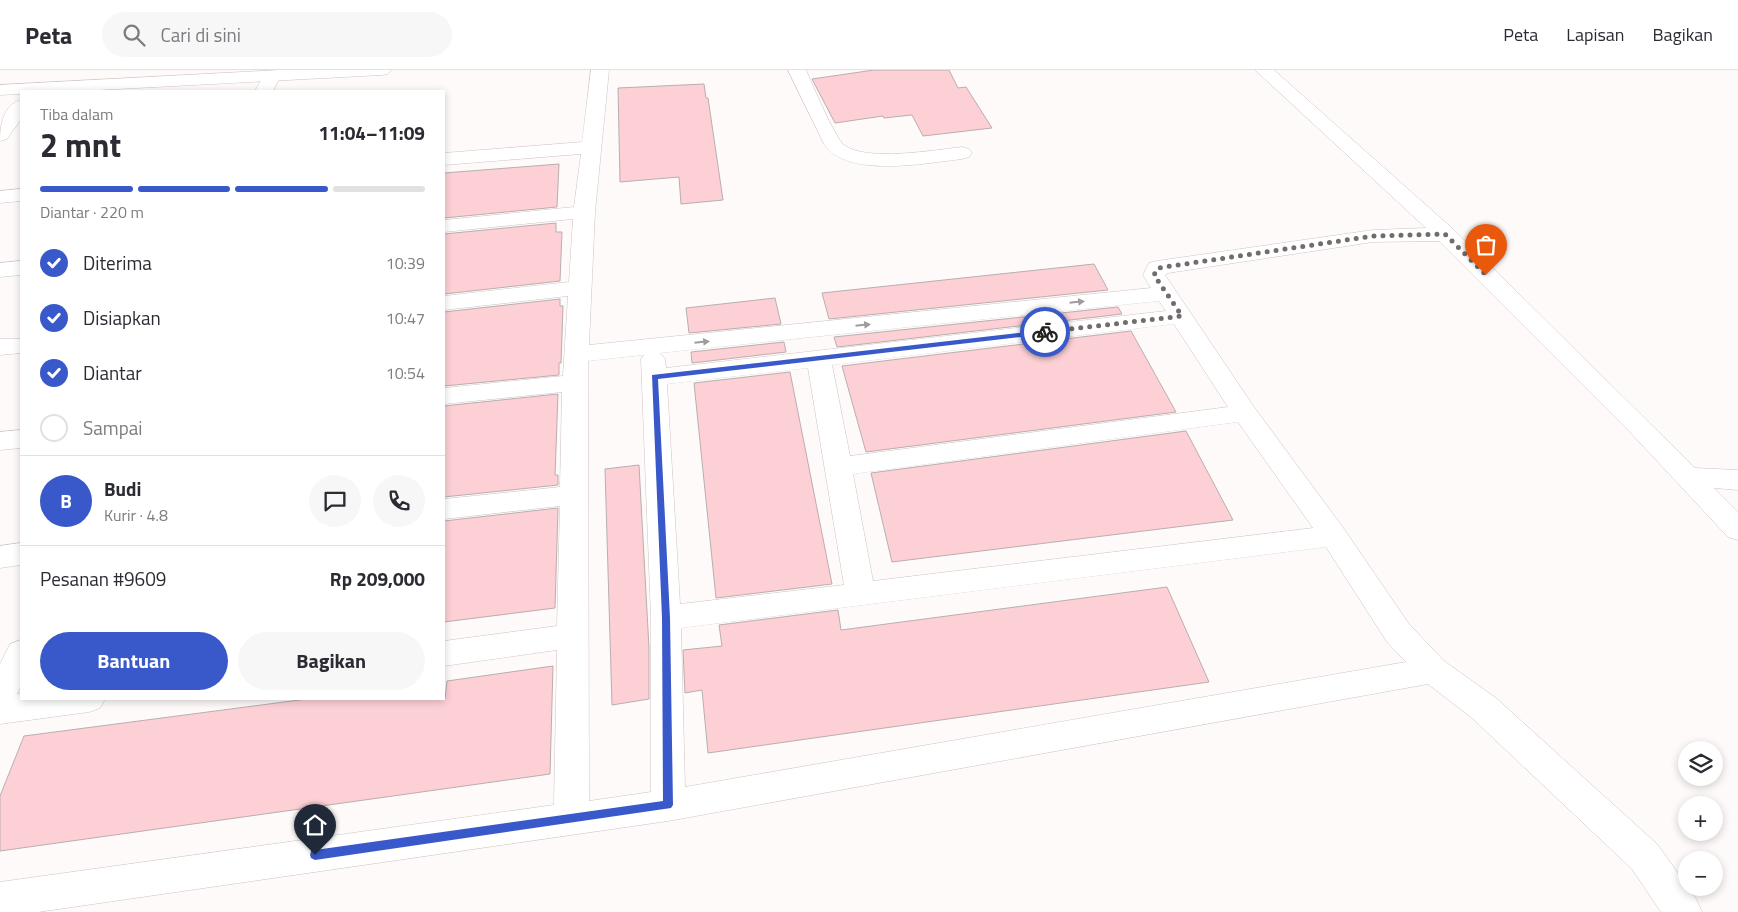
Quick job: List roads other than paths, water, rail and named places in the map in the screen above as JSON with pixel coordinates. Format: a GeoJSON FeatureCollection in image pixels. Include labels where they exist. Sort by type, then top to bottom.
{"type":"FeatureCollection","features":[{"type":"Feature","properties":{"kind":"street"},"geometry":{"type":"LineString","coordinates":[[0,90],[268,84],[382,70]]}},
{"type":"Feature","properties":{"kind":"street"},"geometry":{"type":"LineString","coordinates":[[571,818],[575,383],[584,212],[600,70]]}},
{"type":"Feature","properties":{"kind":"street"},"geometry":{"type":"LineString","coordinates":[[797,70],[836,148],[852,156],[914,158],[962,153]]}},
{"type":"Feature","properties":{"kind":"street"},"geometry":{"type":"LineString","coordinates":[[1264,70],[1445,234],[1689,477],[1738,530]]}},
{"type":"Feature","properties":{"kind":"street"},"geometry":{"type":"LineString","coordinates":[[0,135],[20,107]]}},
{"type":"Feature","properties":{"kind":"street"},"geometry":{"type":"LineString","coordinates":[[445,159],[592,147]]}},
{"type":"Feature","properties":{"kind":"street"},"geometry":{"type":"LineString","coordinates":[[0,197],[20,195]]}},
{"type":"Feature","properties":{"kind":"street"},"geometry":{"type":"LineString","coordinates":[[445,226],[584,212]]}},
{"type":"Feature","properties":{"kind":"street"},"geometry":{"type":"LineString","coordinates":[[1445,234],[1373,236],[1158,268],[1154,275],[1245,412],[1334,536],[1398,633],[1432,670],[1484,708],[1645,857],[1683,912]]}},
{"type":"Feature","properties":{"kind":"street"},"geometry":{"type":"LineString","coordinates":[[0,270],[20,268]]}},
{"type":"Feature","properties":{"kind":"street"},"geometry":{"type":"LineString","coordinates":[[445,303],[580,288]]}},
{"type":"Feature","properties":{"kind":"street"},"geometry":{"type":"LineString","coordinates":[[578,354],[1175,304]]}},
{"type":"Feature","properties":{"kind":"street"},"geometry":{"type":"LineString","coordinates":[[654,377],[819,359],[1175,304]]}},
{"type":"Feature","properties":{"kind":"street"},"geometry":{"type":"LineString","coordinates":[[0,347],[20,346]]}},
{"type":"Feature","properties":{"kind":"street"},"geometry":{"type":"LineString","coordinates":[[653,348],[666,618],[668,805]]}},
{"type":"Feature","properties":{"kind":"street"},"geometry":{"type":"LineString","coordinates":[[819,359],[861,594]]}},
{"type":"Feature","properties":{"kind":"street"},"geometry":{"type":"LineString","coordinates":[[445,396],[575,383]]}},
{"type":"Feature","properties":{"kind":"street"},"geometry":{"type":"LineString","coordinates":[[838,467],[1245,412]]}},
{"type":"Feature","properties":{"kind":"street"},"geometry":{"type":"LineString","coordinates":[[0,441],[20,439]]}},
{"type":"Feature","properties":{"kind":"street"},"geometry":{"type":"LineString","coordinates":[[1689,477],[1738,480]]}},
{"type":"Feature","properties":{"kind":"street"},"geometry":{"type":"LineString","coordinates":[[445,509],[574,495]]}},
{"type":"Feature","properties":{"kind":"street"},"geometry":{"type":"LineString","coordinates":[[666,618],[1334,536]]}},
{"type":"Feature","properties":{"kind":"street"},"geometry":{"type":"LineString","coordinates":[[0,557],[20,554]]}},
{"type":"Feature","properties":{"kind":"street"},"geometry":{"type":"LineString","coordinates":[[445,653],[572,636]]}},
{"type":"Feature","properties":{"kind":"street"},"geometry":{"type":"LineString","coordinates":[[0,697],[20,655]]}},
{"type":"Feature","properties":{"kind":"street"},"geometry":{"type":"LineString","coordinates":[[0,900],[668,805],[1432,670]]}},
{"type":"Feature","properties":{"kind":"street"},"geometry":{"type":"LineString","coordinates":[[0,710],[81,700]]}}]}
